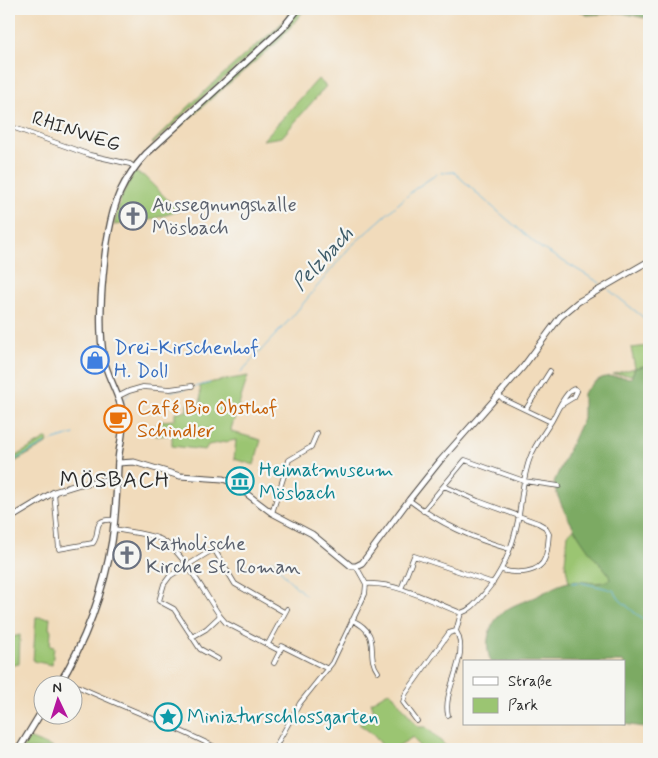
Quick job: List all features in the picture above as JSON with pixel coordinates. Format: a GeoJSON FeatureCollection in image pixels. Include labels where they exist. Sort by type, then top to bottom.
{"type":"FeatureCollection","features":[{"type":"Feature","properties":{"kind":"main road"},"geometry":{"type":"LineString","coordinates":[[64,676],[82,642],[94,608],[104,576],[114,529],[123,421],[118,397],[104,361],[101,332],[108,235],[120,193],[134,167],[198,104],[282,29],[298,9]]}},
{"type":"Feature","properties":{"kind":"main road"},"geometry":{"type":"LineString","coordinates":[[19,749],[33,726]]}},
{"type":"Feature","properties":{"kind":"street","name":"RHINWEG"},"geometry":{"type":"LineString","coordinates":[[9,126],[90,155],[130,164],[134,167]]}},
{"type":"Feature","properties":{"kind":"street"},"geometry":{"type":"LineString","coordinates":[[118,463],[134,462],[180,476],[223,479],[231,482],[272,513],[312,534],[351,566],[356,566],[362,563],[440,461],[530,359],[560,317],[572,306],[649,261]]}},
{"type":"Feature","properties":{"kind":"street"},"geometry":{"type":"LineString","coordinates":[[526,409],[550,371]]}},
{"type":"Feature","properties":{"kind":"street"},"geometry":{"type":"LineString","coordinates":[[118,397],[143,387],[170,389],[192,386]]}},
{"type":"Feature","properties":{"kind":"street"},"geometry":{"type":"LineString","coordinates":[[366,584],[377,583],[400,589],[461,613],[469,611],[493,584],[502,570],[519,517],[524,481],[530,457],[569,391],[573,388],[577,391],[574,397],[561,405]]}},
{"type":"Feature","properties":{"kind":"street"},"geometry":{"type":"LineString","coordinates":[[498,394],[551,422]]}},
{"type":"Feature","properties":{"kind":"street"},"geometry":{"type":"LineString","coordinates":[[272,513],[290,460],[311,447],[317,433]]}},
{"type":"Feature","properties":{"kind":"street"},"geometry":{"type":"LineString","coordinates":[[423,511],[465,460],[524,481],[559,486]]}},
{"type":"Feature","properties":{"kind":"street"},"geometry":{"type":"LineString","coordinates":[[9,520],[54,492],[80,484],[118,478]]}},
{"type":"Feature","properties":{"kind":"street"},"geometry":{"type":"LineString","coordinates":[[444,486],[478,501],[538,523],[545,527],[550,534],[545,559],[542,564],[525,572],[515,573],[502,570]]}},
{"type":"Feature","properties":{"kind":"street"},"geometry":{"type":"LineString","coordinates":[[54,492],[59,549],[93,543],[96,539],[97,527],[100,523],[104,520],[115,520]]}},
{"type":"Feature","properties":{"kind":"street"},"geometry":{"type":"LineString","coordinates":[[409,500],[423,511],[476,538],[510,549]]}},
{"type":"Feature","properties":{"kind":"street"},"geometry":{"type":"LineString","coordinates":[[114,529],[149,536],[165,542],[173,548],[226,623],[280,651]]}},
{"type":"Feature","properties":{"kind":"street"},"geometry":{"type":"LineString","coordinates":[[218,659],[200,649],[174,609],[159,601],[166,580],[214,549],[235,584],[286,611],[268,644]]}},
{"type":"Feature","properties":{"kind":"street"},"geometry":{"type":"LineString","coordinates":[[400,589],[414,556],[493,584]]}},
{"type":"Feature","properties":{"kind":"street"},"geometry":{"type":"LineString","coordinates":[[274,749],[300,704],[328,669],[365,594],[366,584],[356,566]]}},
{"type":"Feature","properties":{"kind":"street"},"geometry":{"type":"LineString","coordinates":[[448,715],[446,706],[459,658],[460,637],[456,631],[461,613]]}},
{"type":"Feature","properties":{"kind":"street"},"geometry":{"type":"LineString","coordinates":[[192,637],[220,616]]}},
{"type":"Feature","properties":{"kind":"street"},"geometry":{"type":"LineString","coordinates":[[352,620],[370,634],[373,662],[378,672]]}},
{"type":"Feature","properties":{"kind":"street"},"geometry":{"type":"LineString","coordinates":[[417,721],[403,702],[406,693],[449,633],[456,631]]}},
{"type":"Feature","properties":{"kind":"street"},"geometry":{"type":"LineString","coordinates":[[274,663],[282,646],[328,669]]}},
{"type":"Feature","properties":{"kind":"street"},"geometry":{"type":"LineString","coordinates":[[82,689],[184,731],[219,749]]}},
{"type":"Feature","properties":{"kind":"green space"},"geometry":{"type":"Polygon","coordinates":[[[295,9],[265,41],[152,143],[245,54],[274,30],[295,9]]]}},
{"type":"Feature","properties":{"kind":"green space"},"geometry":{"type":"Polygon","coordinates":[[[299,9],[305,9],[279,41],[157,148],[299,9]]]}},
{"type":"Feature","properties":{"kind":"green space"},"geometry":{"type":"Polygon","coordinates":[[[576,9],[634,9],[645,13],[647,17],[622,13],[587,15],[576,9]]]}},
{"type":"Feature","properties":{"kind":"green space"},"geometry":{"type":"Polygon","coordinates":[[[318,79],[326,86],[282,137],[263,140],[318,79]]]}},
{"type":"Feature","properties":{"kind":"green space"},"geometry":{"type":"Polygon","coordinates":[[[134,172],[144,176],[179,211],[146,221],[114,225],[121,198],[134,172]]]}},
{"type":"Feature","properties":{"kind":"green space"},"geometry":{"type":"Polygon","coordinates":[[[649,346],[649,365],[635,368],[631,348],[649,346]]]}},
{"type":"Feature","properties":{"kind":"green space"},"geometry":{"type":"Polygon","coordinates":[[[649,365],[649,728],[626,724],[626,660],[490,660],[488,649],[493,623],[514,605],[565,583],[574,581],[601,583],[610,580],[605,570],[587,548],[569,520],[559,500],[554,482],[583,418],[583,393],[604,377],[631,378],[635,368],[649,365]]]}},
{"type":"Feature","properties":{"kind":"green space"},"geometry":{"type":"Polygon","coordinates":[[[635,368],[632,375],[613,374],[635,368]]]}},
{"type":"Feature","properties":{"kind":"green space"},"geometry":{"type":"Polygon","coordinates":[[[248,376],[231,429],[232,432],[261,440],[254,465],[234,459],[236,440],[208,445],[205,450],[172,446],[172,435],[156,436],[156,425],[160,425],[160,421],[175,420],[175,412],[187,411],[187,404],[201,403],[200,386],[248,376]]]}},
{"type":"Feature","properties":{"kind":"green space"},"geometry":{"type":"Polygon","coordinates":[[[47,438],[48,443],[9,465],[9,460],[47,438]]]}},
{"type":"Feature","properties":{"kind":"green space"},"geometry":{"type":"Polygon","coordinates":[[[574,529],[594,557],[609,573],[610,580],[597,583],[569,582],[565,562],[568,534],[574,529]]]}},
{"type":"Feature","properties":{"kind":"green space"},"geometry":{"type":"Polygon","coordinates":[[[36,617],[50,618],[50,646],[54,647],[52,665],[33,661],[36,617]]]}},
{"type":"Feature","properties":{"kind":"green space"},"geometry":{"type":"Polygon","coordinates":[[[20,635],[19,664],[9,666],[9,638],[20,635]]]}},
{"type":"Feature","properties":{"kind":"green space"},"geometry":{"type":"Polygon","coordinates":[[[390,691],[418,727],[426,727],[449,749],[421,749],[413,737],[393,749],[385,749],[374,735],[359,724],[375,714],[371,702],[390,691]]]}},
{"type":"Feature","properties":{"kind":"green space"},"geometry":{"type":"Polygon","coordinates":[[[29,738],[31,739],[56,749],[22,749],[29,738]]]}},
{"type":"Feature","properties":{"kind":"waterway","name":"Pelzbach"},"geometry":{"type":"LineString","coordinates":[[441,173],[454,172],[541,248],[600,283]]}},
{"type":"Feature","properties":{"kind":"waterway","name":"Pelzbach"},"geometry":{"type":"LineString","coordinates":[[240,373],[292,317],[349,248],[416,188],[437,174]]}},
{"type":"Feature","properties":{"kind":"waterway","name":"Pelzbach"},"geometry":{"type":"LineString","coordinates":[[609,290],[649,322]]}},
{"type":"Feature","properties":{"kind":"waterway"},"geometry":{"type":"LineString","coordinates":[[194,387],[210,383]]}},
{"type":"Feature","properties":{"kind":"waterway"},"geometry":{"type":"LineString","coordinates":[[171,391],[185,389]]}},
{"type":"Feature","properties":{"kind":"waterway"},"geometry":{"type":"LineString","coordinates":[[123,401],[130,393]]}},
{"type":"Feature","properties":{"kind":"waterway","name":"Pelzbach"},"geometry":{"type":"LineString","coordinates":[[51,441],[74,434]]}},
{"type":"Feature","properties":{"kind":"waterway","name":"Pelzbach"},"geometry":{"type":"LineString","coordinates":[[9,463],[46,443]]}},
{"type":"Feature","properties":{"kind":"waterway"},"geometry":{"type":"LineString","coordinates":[[272,559],[287,578],[305,595]]}},
{"type":"Feature","properties":{"kind":"waterway"},"geometry":{"type":"LineString","coordinates":[[572,583],[579,582],[613,590],[620,600],[649,625]]}},
{"type":"Feature","properties":{"kind":"place","name":"Aussegnungshalle Mösbach"},"geometry":{"type":"Point","coordinates":[133,216]}},
{"type":"Feature","properties":{"kind":"place","name":"Drei-Kirschenhof H. Doll"},"geometry":{"type":"Point","coordinates":[95,360]}},
{"type":"Feature","properties":{"kind":"place","name":"Café Bio Obsthof Schindler"},"geometry":{"type":"Point","coordinates":[118,419]}},
{"type":"Feature","properties":{"kind":"place","name":"Heimatmuseum Mösbach"},"geometry":{"type":"Point","coordinates":[240,481]}},
{"type":"Feature","properties":{"kind":"place","name":"Katholische Kirche St. Roman"},"geometry":{"type":"Point","coordinates":[127,555]}},
{"type":"Feature","properties":{"kind":"place","name":"Miniaturschlossgarten"},"geometry":{"type":"Point","coordinates":[168,717]}},
{"type":"Feature","properties":{"kind":"district","name":"MÖSBACH"},"geometry":{"type":"Point","coordinates":[115,481]}}]}
